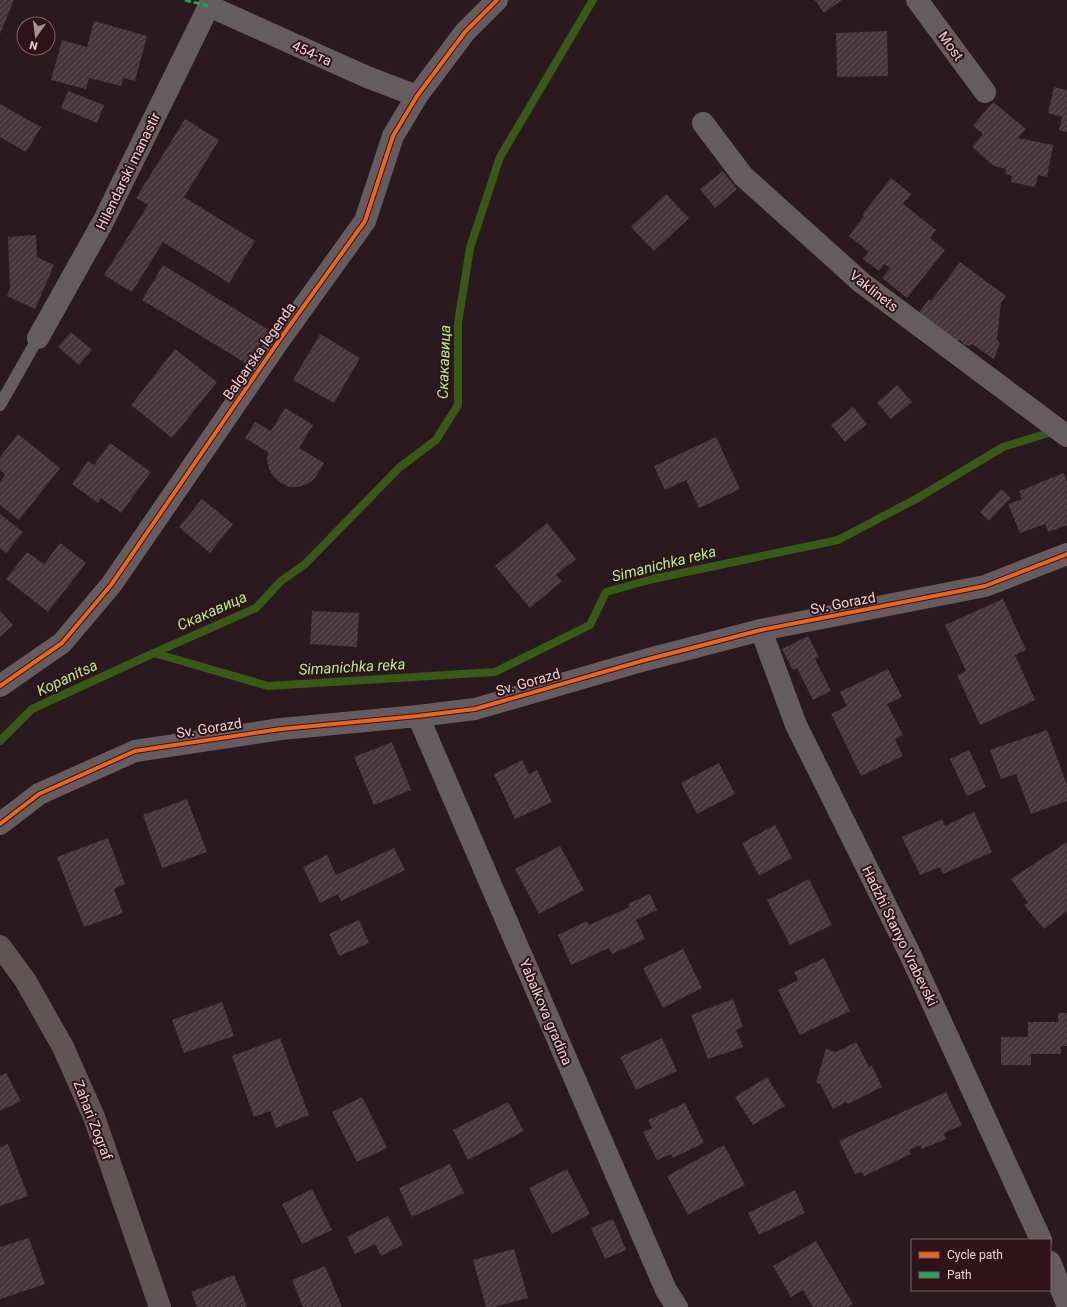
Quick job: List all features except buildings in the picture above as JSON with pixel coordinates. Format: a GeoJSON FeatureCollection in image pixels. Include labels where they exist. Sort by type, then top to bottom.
{"type":"FeatureCollection","features":[{"type":"Feature","properties":{"kind":"street","name":"Balgarska legenda"},"geometry":{"type":"LineString","coordinates":[[0,686],[62,643],[111,585],[278,342],[365,221],[393,136],[417,96],[466,32],[497,0]]}},
{"type":"Feature","properties":{"kind":"street","name":"Most"},"geometry":{"type":"LineString","coordinates":[[917,0],[985,92]]}},
{"type":"Feature","properties":{"kind":"street","name":"454-та"},"geometry":{"type":"LineString","coordinates":[[209,3],[367,77],[417,96]]}},
{"type":"Feature","properties":{"kind":"street","name":"Hilendarski manastir"},"geometry":{"type":"LineString","coordinates":[[38,338],[104,222],[209,3]]}},
{"type":"Feature","properties":{"kind":"street","name":"Vaklinets"},"geometry":{"type":"LineString","coordinates":[[703,123],[743,176],[862,283],[1067,436]]}},
{"type":"Feature","properties":{"kind":"street","name":"Sv. Gorazd"},"geometry":{"type":"LineString","coordinates":[[0,824],[38,794],[135,751],[281,729],[475,709],[645,660],[762,630],[985,586],[1067,554]]}},
{"type":"Feature","properties":{"kind":"street","name":"Hadzhi Stanyo Vrabevski"},"geometry":{"type":"LineString","coordinates":[[762,630],[796,725],[909,952],[1041,1239]]}},
{"type":"Feature","properties":{"kind":"street","name":"Yabalkova gradina"},"geometry":{"type":"LineString","coordinates":[[418,716],[669,1301]]}},
{"type":"Feature","properties":{"kind":"street","name":"Zahari Zograf"},"geometry":{"type":"LineString","coordinates":[[0,946],[25,980],[66,1054],[94,1117],[160,1307]]}},
{"type":"Feature","properties":{"kind":"street"},"geometry":{"type":"LineString","coordinates":[[1051,1264],[1067,1304]]}},
{"type":"Feature","properties":{"kind":"lane"},"geometry":{"type":"LineString","coordinates":[[0,405],[38,338]]}},
{"type":"Feature","properties":{"kind":"waterway","name":"Скакавица"},"geometry":{"type":"LineString","coordinates":[[0,741],[32,709],[256,608],[281,581],[305,564],[400,467],[436,440],[458,405],[458,323],[470,248],[500,157],[593,0]]}},
{"type":"Feature","properties":{"kind":"waterway","name":"Simanichka reka"},"geometry":{"type":"LineString","coordinates":[[154,653],[268,686],[495,672],[590,625],[606,592],[653,579],[838,540],[916,499],[1003,447],[1055,431]]}},
{"type":"Feature","properties":{"kind":"marked path"},"geometry":{"type":"LineString","coordinates":[[185,0],[209,6]]}},
{"type":"Feature","properties":{"kind":"cycle path"},"geometry":{"type":"LineString","coordinates":[[0,686],[62,643],[111,585],[278,342],[365,221],[393,136],[417,96],[465,32],[497,0]]}},
{"type":"Feature","properties":{"kind":"cycle path"},"geometry":{"type":"LineString","coordinates":[[0,824],[39,794],[135,751],[281,729],[475,709],[645,660],[761,630],[985,586],[1067,554]]}},
{"type":"Feature","properties":{"kind":"water label","name":"Kopanitsa"},"geometry":{"type":"Point","coordinates":[67,678]}}]}
